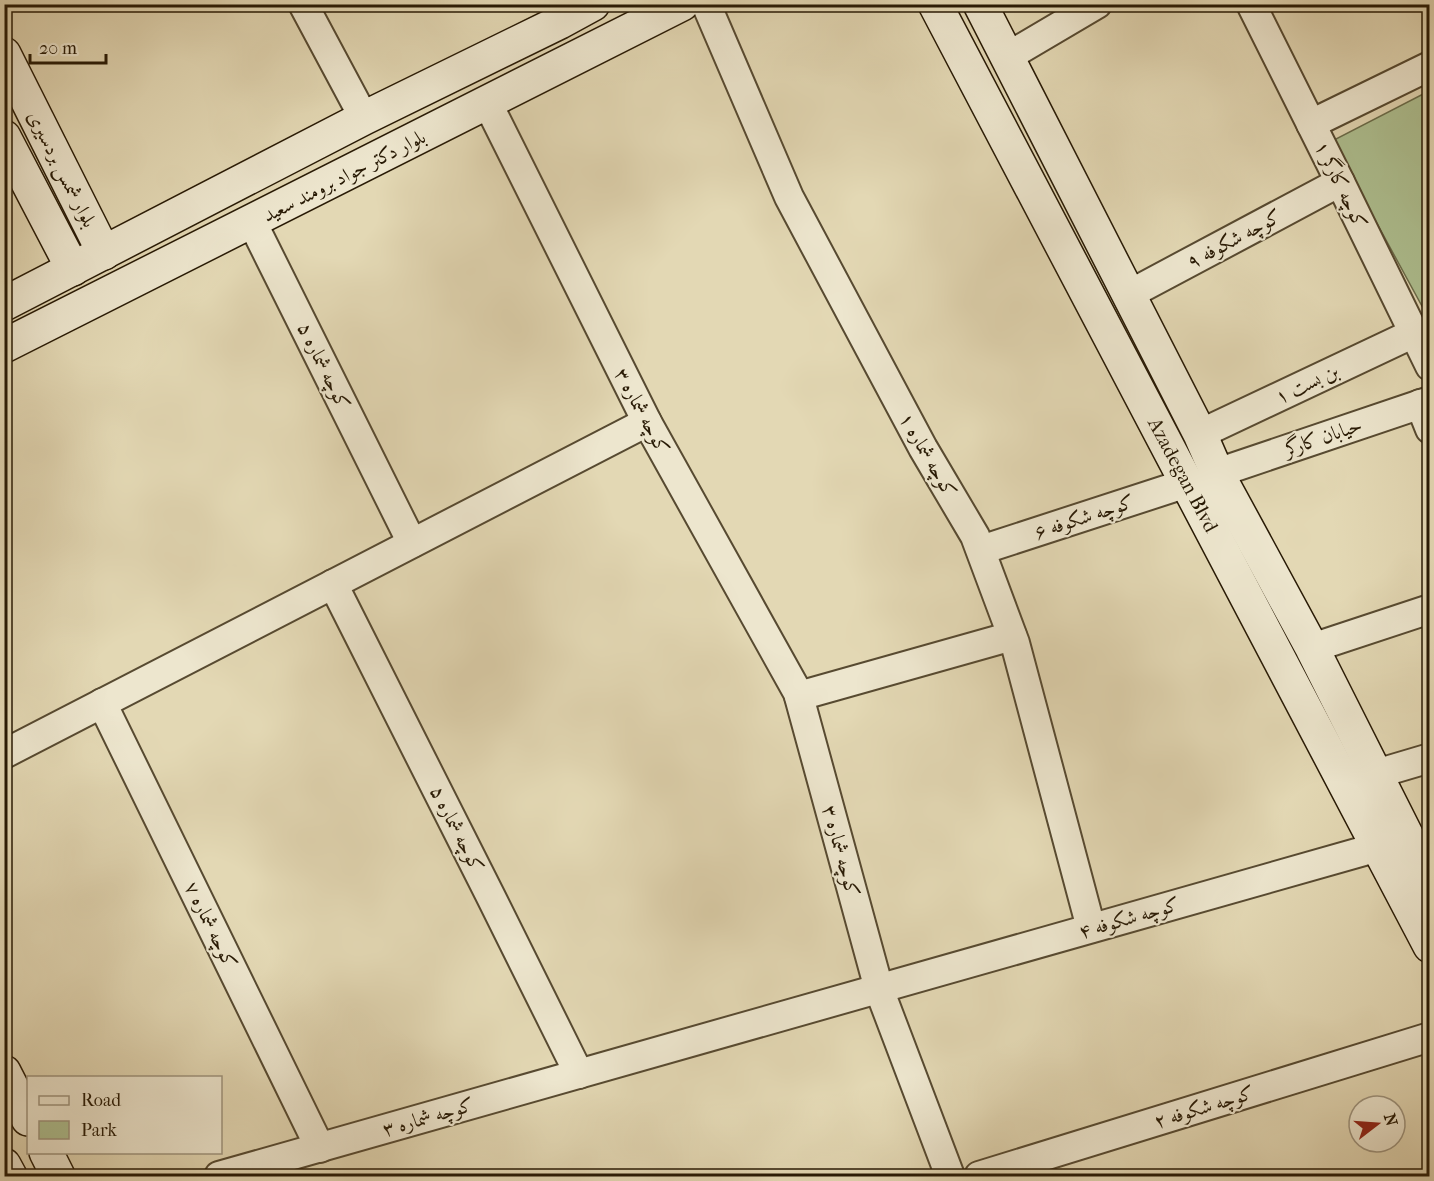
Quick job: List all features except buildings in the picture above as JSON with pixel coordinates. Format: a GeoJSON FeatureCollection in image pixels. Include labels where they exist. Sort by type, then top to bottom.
{"type":"FeatureCollection","features":[{"type":"Feature","properties":{"kind":"main road"},"geometry":{"type":"LineString","coordinates":[[4,304],[363,118],[556,13],[593,4]]}},
{"type":"Feature","properties":{"kind":"main road","name":"بلوار دکتر جواد برومند سعید"},"geometry":{"type":"LineString","coordinates":[[4,346],[488,104],[682,4]]}},
{"type":"Feature","properties":{"kind":"main road","name":"Azadegan Blvd"},"geometry":{"type":"LineString","coordinates":[[935,4],[1202,478],[1312,648],[1430,882]]}},
{"type":"Feature","properties":{"kind":"main road","name":"Azadegan Blvd"},"geometry":{"type":"LineString","coordinates":[[980,4],[1200,434],[1202,478],[1378,847],[1430,946]]}},
{"type":"Feature","properties":{"kind":"main road","name":"بلوار شمس بردسیری"},"geometry":{"type":"LineString","coordinates":[[4,54],[104,253]]}},
{"type":"Feature","properties":{"kind":"main road"},"geometry":{"type":"LineString","coordinates":[[329,135],[350,173]]}},
{"type":"Feature","properties":{"kind":"main road","name":"بلوار شمس بردسیری"},"geometry":{"type":"LineString","coordinates":[[4,137],[73,269]]}},
{"type":"Feature","properties":{"kind":"main road"},"geometry":{"type":"LineString","coordinates":[[4,1072],[27,1117]]}},
{"type":"Feature","properties":{"kind":"main road"},"geometry":{"type":"LineString","coordinates":[[47,1154],[58,1176]]}},
{"type":"Feature","properties":{"kind":"main road"},"geometry":{"type":"LineString","coordinates":[[4,1165],[10,1176]]}},
{"type":"Feature","properties":{"kind":"street"},"geometry":{"type":"LineString","coordinates":[[303,4],[363,118]]}},
{"type":"Feature","properties":{"kind":"street","name":"کوچه شماره ۱"},"geometry":{"type":"LineString","coordinates":[[706,4],[789,197],[923,448],[981,550],[1012,636],[1091,928]]}},
{"type":"Feature","properties":{"kind":"street"},"geometry":{"type":"LineString","coordinates":[[1007,57],[1097,4]]}},
{"type":"Feature","properties":{"kind":"street","name":"کوچه کارگر ۱"},"geometry":{"type":"LineString","coordinates":[[1251,4],[1430,366]]}},
{"type":"Feature","properties":{"kind":"street"},"geometry":{"type":"LineString","coordinates":[[1311,124],[1430,66]]}},
{"type":"Feature","properties":{"kind":"street","name":"کوچه شماره ۳"},"geometry":{"type":"LineString","coordinates":[[219,1176],[879,988],[799,696],[647,422],[488,104]]}},
{"type":"Feature","properties":{"kind":"street","name":"کوچه شکوفه ۹"},"geometry":{"type":"LineString","coordinates":[[1128,296],[1340,182]]}},
{"type":"Feature","properties":{"kind":"street","name":"کوچه شماره ۵"},"geometry":{"type":"LineString","coordinates":[[252,222],[412,543]]}},
{"type":"Feature","properties":{"kind":"street","name":"بن بست ۱"},"geometry":{"type":"LineString","coordinates":[[1200,434],[1414,333]]}},
{"type":"Feature","properties":{"kind":"street","name":"حیابان کارگر"},"geometry":{"type":"LineString","coordinates":[[1202,478],[1426,412]]}},
{"type":"Feature","properties":{"kind":"street"},"geometry":{"type":"LineString","coordinates":[[4,754],[647,422]]}},
{"type":"Feature","properties":{"kind":"street","name":"کوچه شکوفه ۶"},"geometry":{"type":"LineString","coordinates":[[981,550],[1202,478]]}},
{"type":"Feature","properties":{"kind":"street","name":"کوچه شماره ۵"},"geometry":{"type":"LineString","coordinates":[[333,584],[579,1074]]}},
{"type":"Feature","properties":{"kind":"street"},"geometry":{"type":"LineString","coordinates":[[1312,648],[1430,609]]}},
{"type":"Feature","properties":{"kind":"street"},"geometry":{"type":"LineString","coordinates":[[799,696],[1012,636]]}},
{"type":"Feature","properties":{"kind":"street","name":"کوچه شماره ۷"},"geometry":{"type":"LineString","coordinates":[[102,703],[320,1148]]}},
{"type":"Feature","properties":{"kind":"street"},"geometry":{"type":"LineString","coordinates":[[1376,774],[1430,758]]}},
{"type":"Feature","properties":{"kind":"street","name":"کوچه شکوفه ۴"},"geometry":{"type":"LineString","coordinates":[[879,988],[1378,847]]}},
{"type":"Feature","properties":{"kind":"street"},"geometry":{"type":"LineString","coordinates":[[879,988],[950,1176]]}},
{"type":"Feature","properties":{"kind":"street","name":"کوچه شکوفه ۲"},"geometry":{"type":"LineString","coordinates":[[979,1176],[1430,1037]]}},
{"type":"Feature","properties":{"kind":"green space"},"geometry":{"type":"Polygon","coordinates":[[[1429,91],[1429,319],[1332,141],[1429,91]]]}}]}
